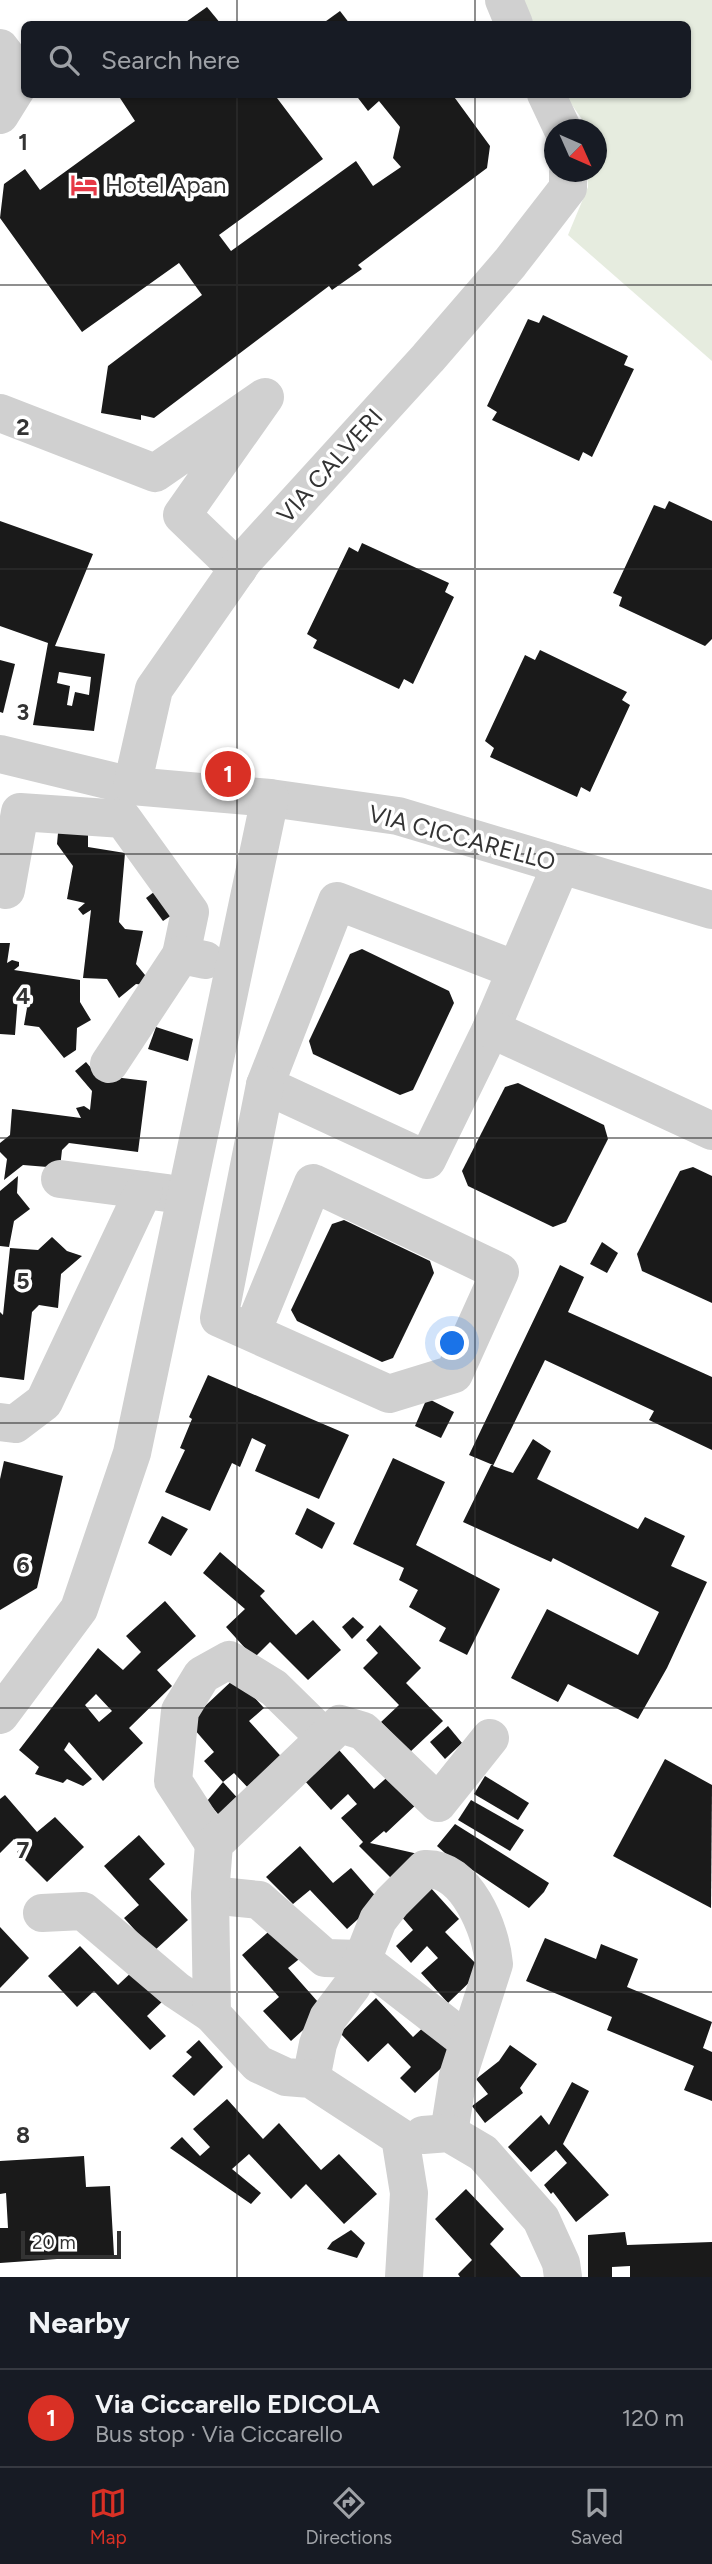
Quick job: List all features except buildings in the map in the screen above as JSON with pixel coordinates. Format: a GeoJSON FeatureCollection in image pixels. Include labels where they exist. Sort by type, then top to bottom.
{"type":"FeatureCollection","features":[{"type":"Feature","properties":{"kind":"street"},"geometry":{"type":"LineString","coordinates":[[504,0],[513,21]]}},
{"type":"Feature","properties":{"kind":"street"},"geometry":{"type":"LineString","coordinates":[[0,48],[21,75]]}},
{"type":"Feature","properties":{"kind":"street"},"geometry":{"type":"LineString","coordinates":[[0,115],[21,81]]}},
{"type":"Feature","properties":{"kind":"street"},"geometry":{"type":"LineString","coordinates":[[548,98],[558,119]]}},
{"type":"Feature","properties":{"kind":"street","name":"VIA CALVERI"},"geometry":{"type":"LineString","coordinates":[[132,786],[154,690],[239,569],[510,263],[568,188],[568,182]]}},
{"type":"Feature","properties":{"kind":"street"},"geometry":{"type":"LineString","coordinates":[[155,473],[265,397],[182,515]]}},
{"type":"Feature","properties":{"kind":"street"},"geometry":{"type":"LineString","coordinates":[[0,413],[155,473],[182,515],[239,569]]}},
{"type":"Feature","properties":{"kind":"street","name":"VIA CICCARELLO"},"geometry":{"type":"LineString","coordinates":[[0,754],[132,786],[270,798],[398,816],[712,910]]}},
{"type":"Feature","properties":{"kind":"street"},"geometry":{"type":"LineString","coordinates":[[0,1715],[79,1609],[132,1453],[270,798]]}},
{"type":"Feature","properties":{"kind":"street"},"geometry":{"type":"LineString","coordinates":[[5,890],[20,811],[123,819],[190,912],[181,955],[109,1064]]}},
{"type":"Feature","properties":{"kind":"street"},"geometry":{"type":"LineString","coordinates":[[265,1085],[427,1160],[491,1029],[561,865]]}},
{"type":"Feature","properties":{"kind":"street"},"geometry":{"type":"LineString","coordinates":[[252,1332],[313,1183],[500,1272],[454,1374],[389,1394],[219,1318],[265,1085],[337,901],[516,970]]}},
{"type":"Feature","properties":{"kind":"street"},"geometry":{"type":"LineString","coordinates":[[181,955],[234,966]]}},
{"type":"Feature","properties":{"kind":"street"},"geometry":{"type":"LineString","coordinates":[[491,1029],[712,1131]]}},
{"type":"Feature","properties":{"kind":"street"},"geometry":{"type":"LineString","coordinates":[[61,1179],[186,1196]]}},
{"type":"Feature","properties":{"kind":"street"},"geometry":{"type":"LineString","coordinates":[[0,1422],[15,1424],[44,1402],[144,1190]]}},
{"type":"Feature","properties":{"kind":"street"},"geometry":{"type":"LineString","coordinates":[[212,2014],[210,1895],[214,1844],[173,1781],[180,1711],[202,1675],[229,1660],[274,1688],[324,1737]]}},
{"type":"Feature","properties":{"kind":"street"},"geometry":{"type":"LineString","coordinates":[[214,1844],[340,1724],[363,1731],[438,1803],[490,1738]]}},
{"type":"Feature","properties":{"kind":"street"},"geometry":{"type":"LineString","coordinates":[[311,2079],[318,2044],[328,2018],[352,1986],[378,1920],[425,1869],[438,1869],[460,1885],[478,1908],[493,1948],[494,1964],[458,2076],[449,2133]]}},
{"type":"Feature","properties":{"kind":"street"},"geometry":{"type":"LineString","coordinates":[[210,1895],[259,1900],[325,1958],[361,1959],[468,2042]]}},
{"type":"Feature","properties":{"kind":"street"},"geometry":{"type":"LineString","coordinates":[[42,1913],[83,1911],[176,1990],[212,2014],[258,2064],[286,2077],[311,2079],[400,2137],[449,2133],[483,2153],[541,2219],[561,2263],[563,2277]]}},
{"type":"Feature","properties":{"kind":"street"},"geometry":{"type":"LineString","coordinates":[[400,2137],[409,2193],[404,2277]]}},
{"type":"Feature","properties":{"kind":"shaded area"},"geometry":{"type":"Polygon","coordinates":[[[521,0],[712,0],[712,361],[568,235],[588,182],[607,182],[607,119],[582,119],[567,98],[691,98],[691,21],[528,21],[521,0]]]}},
{"type":"Feature","properties":{"kind":"place","name":"Hotel Apan"},"geometry":{"type":"Point","coordinates":[84,185]}},
{"type":"Feature","properties":{"kind":"place","name":"Via Ciccarello EDICOLA"},"geometry":{"type":"Point","coordinates":[228,774]}}]}
